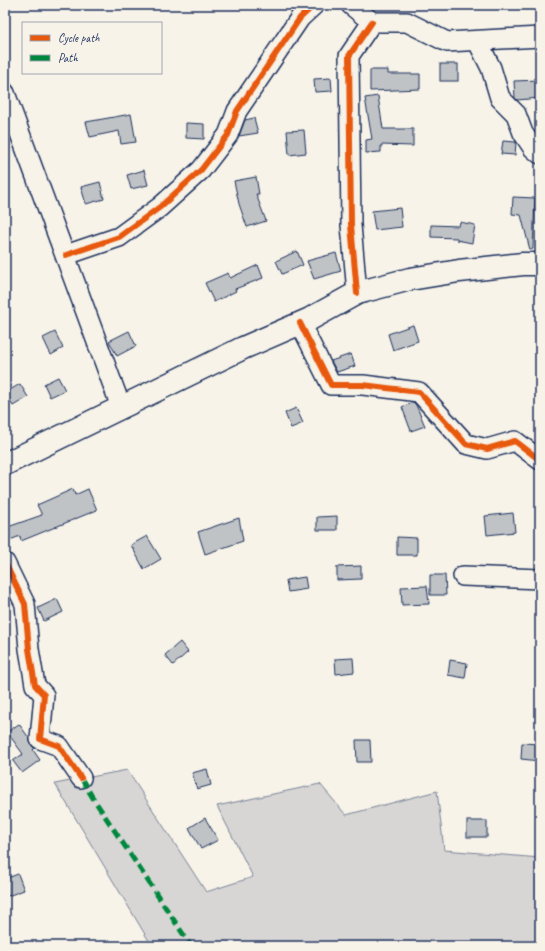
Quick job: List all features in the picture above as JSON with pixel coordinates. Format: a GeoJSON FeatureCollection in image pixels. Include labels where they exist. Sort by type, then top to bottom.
{"type":"FeatureCollection","features":[{"type":"Feature","properties":{"kind":"main road"},"geometry":{"type":"LineString","coordinates":[[5,464],[243,348],[300,323],[357,293],[410,279],[438,274],[523,264],[540,264]]}},
{"type":"Feature","properties":{"kind":"street"},"geometry":{"type":"LineString","coordinates":[[66,255],[119,237],[160,208],[201,170],[228,135],[236,112],[300,18],[314,5]]}},
{"type":"Feature","properties":{"kind":"street"},"geometry":{"type":"LineString","coordinates":[[351,5],[372,22],[407,22],[448,42],[478,42],[540,37]]}},
{"type":"Feature","properties":{"kind":"street"},"geometry":{"type":"LineString","coordinates":[[357,293],[351,225],[349,56],[372,22]]}},
{"type":"Feature","properties":{"kind":"street"},"geometry":{"type":"LineString","coordinates":[[478,42],[491,68],[500,98],[516,114],[523,133],[533,148],[540,154]]}},
{"type":"Feature","properties":{"kind":"street"},"geometry":{"type":"LineString","coordinates":[[5,93],[66,255],[81,301],[122,407]]}},
{"type":"Feature","properties":{"kind":"street"},"geometry":{"type":"LineString","coordinates":[[300,323],[331,385],[363,385],[419,392],[466,444],[487,449],[515,441],[540,460]]}},
{"type":"Feature","properties":{"kind":"street"},"geometry":{"type":"LineString","coordinates":[[5,562],[25,604],[29,648],[35,685],[44,695],[40,739],[59,746],[81,778]]}},
{"type":"Feature","properties":{"kind":"street"},"geometry":{"type":"LineString","coordinates":[[463,576],[540,579]]}},
{"type":"Feature","properties":{"kind":"shaded area"},"geometry":{"type":"Polygon","coordinates":[[[127,770],[206,892],[253,877],[217,806],[320,784],[346,815],[437,791],[444,850],[540,858],[540,946],[152,946],[55,784],[127,770]]]}},
{"type":"Feature","properties":{"kind":"building"},"geometry":{"type":"Polygon","coordinates":[[[440,64],[458,64],[458,81],[440,81],[440,64]]]}},
{"type":"Feature","properties":{"kind":"building"},"geometry":{"type":"Polygon","coordinates":[[[370,70],[388,70],[388,74],[420,74],[420,89],[370,91],[370,70]]]}},
{"type":"Feature","properties":{"kind":"building"},"geometry":{"type":"Polygon","coordinates":[[[331,78],[332,91],[315,92],[314,79],[331,78]]]}},
{"type":"Feature","properties":{"kind":"building"},"geometry":{"type":"Polygon","coordinates":[[[539,80],[540,98],[517,100],[515,98],[514,81],[539,80]]]}},
{"type":"Feature","properties":{"kind":"building"},"geometry":{"type":"Polygon","coordinates":[[[378,96],[383,129],[413,129],[413,146],[381,145],[381,152],[366,153],[366,140],[372,139],[365,98],[378,96]]]}},
{"type":"Feature","properties":{"kind":"building"},"geometry":{"type":"Polygon","coordinates":[[[131,114],[136,142],[121,144],[119,131],[90,137],[86,122],[131,114]]]}},
{"type":"Feature","properties":{"kind":"building"},"geometry":{"type":"Polygon","coordinates":[[[254,118],[258,133],[239,136],[245,120],[254,118]]]}},
{"type":"Feature","properties":{"kind":"building"},"geometry":{"type":"Polygon","coordinates":[[[186,123],[204,124],[204,139],[186,138],[186,123]]]}},
{"type":"Feature","properties":{"kind":"building"},"geometry":{"type":"Polygon","coordinates":[[[304,130],[306,153],[289,155],[287,131],[304,130]]]}},
{"type":"Feature","properties":{"kind":"building"},"geometry":{"type":"Polygon","coordinates":[[[503,141],[516,142],[515,155],[501,154],[503,141]]]}},
{"type":"Feature","properties":{"kind":"building"},"geometry":{"type":"Polygon","coordinates":[[[144,170],[148,185],[131,189],[127,175],[144,170]]]}},
{"type":"Feature","properties":{"kind":"building"},"geometry":{"type":"Polygon","coordinates":[[[256,177],[259,194],[256,194],[266,221],[247,227],[239,204],[234,181],[256,177]]]}},
{"type":"Feature","properties":{"kind":"building"},"geometry":{"type":"Polygon","coordinates":[[[100,182],[104,199],[86,204],[81,187],[100,182]]]}},
{"type":"Feature","properties":{"kind":"building"},"geometry":{"type":"Polygon","coordinates":[[[513,197],[535,198],[533,249],[530,250],[521,215],[512,214],[513,197]]]}},
{"type":"Feature","properties":{"kind":"building"},"geometry":{"type":"Polygon","coordinates":[[[400,208],[402,227],[375,230],[372,211],[400,208]]]}},
{"type":"Feature","properties":{"kind":"building"},"geometry":{"type":"Polygon","coordinates":[[[460,222],[475,225],[472,243],[457,240],[457,238],[431,237],[431,225],[459,226],[460,222]]]}},
{"type":"Feature","properties":{"kind":"building"},"geometry":{"type":"Polygon","coordinates":[[[297,251],[303,265],[282,274],[276,261],[297,251]]]}},
{"type":"Feature","properties":{"kind":"building"},"geometry":{"type":"Polygon","coordinates":[[[336,253],[341,271],[314,279],[307,261],[336,253]]]}},
{"type":"Feature","properties":{"kind":"building"},"geometry":{"type":"Polygon","coordinates":[[[258,265],[263,278],[235,289],[236,291],[214,302],[205,283],[228,273],[230,278],[258,265]]]}},
{"type":"Feature","properties":{"kind":"building"},"geometry":{"type":"Polygon","coordinates":[[[413,325],[418,341],[393,350],[388,334],[413,325]]]}},
{"type":"Feature","properties":{"kind":"building"},"geometry":{"type":"Polygon","coordinates":[[[129,331],[136,346],[117,356],[109,341],[129,331]]]}},
{"type":"Feature","properties":{"kind":"building"},"geometry":{"type":"Polygon","coordinates":[[[55,332],[63,348],[51,355],[43,338],[55,332]]]}},
{"type":"Feature","properties":{"kind":"building"},"geometry":{"type":"Polygon","coordinates":[[[351,354],[355,366],[337,372],[331,361],[351,354]]]}},
{"type":"Feature","properties":{"kind":"building"},"geometry":{"type":"Polygon","coordinates":[[[58,377],[65,390],[50,397],[44,384],[58,377]]]}},
{"type":"Feature","properties":{"kind":"building"},"geometry":{"type":"Polygon","coordinates":[[[20,384],[28,397],[13,406],[5,393],[20,384]]]}},
{"type":"Feature","properties":{"kind":"building"},"geometry":{"type":"Polygon","coordinates":[[[413,402],[416,405],[425,426],[411,431],[402,407],[413,402]]]}},
{"type":"Feature","properties":{"kind":"building"},"geometry":{"type":"Polygon","coordinates":[[[296,408],[303,423],[291,428],[285,413],[296,408]]]}},
{"type":"Feature","properties":{"kind":"building"},"geometry":{"type":"Polygon","coordinates":[[[73,489],[75,495],[88,489],[97,510],[21,541],[20,536],[5,542],[5,528],[42,515],[37,505],[73,489]]]}},
{"type":"Feature","properties":{"kind":"building"},"geometry":{"type":"Polygon","coordinates":[[[513,513],[515,532],[487,535],[485,516],[513,513]]]}},
{"type":"Feature","properties":{"kind":"building"},"geometry":{"type":"Polygon","coordinates":[[[337,516],[337,530],[317,530],[317,517],[337,516]]]}},
{"type":"Feature","properties":{"kind":"building"},"geometry":{"type":"Polygon","coordinates":[[[239,518],[243,541],[205,554],[198,532],[239,518]]]}},
{"type":"Feature","properties":{"kind":"building"},"geometry":{"type":"Polygon","coordinates":[[[147,536],[161,559],[144,569],[131,545],[147,536]]]}},
{"type":"Feature","properties":{"kind":"building"},"geometry":{"type":"Polygon","coordinates":[[[397,537],[417,538],[417,555],[397,555],[397,537]]]}},
{"type":"Feature","properties":{"kind":"building"},"geometry":{"type":"Polygon","coordinates":[[[361,566],[361,579],[337,580],[337,567],[361,566]]]}},
{"type":"Feature","properties":{"kind":"building"},"geometry":{"type":"Polygon","coordinates":[[[430,575],[445,575],[446,595],[430,595],[430,575]]]}},
{"type":"Feature","properties":{"kind":"building"},"geometry":{"type":"Polygon","coordinates":[[[305,577],[307,589],[288,592],[286,580],[305,577]]]}},
{"type":"Feature","properties":{"kind":"building"},"geometry":{"type":"Polygon","coordinates":[[[427,586],[429,604],[402,605],[401,587],[427,586]]]}},
{"type":"Feature","properties":{"kind":"building"},"geometry":{"type":"Polygon","coordinates":[[[57,599],[63,612],[44,621],[38,608],[57,599]]]}},
{"type":"Feature","properties":{"kind":"building"},"geometry":{"type":"Polygon","coordinates":[[[180,642],[188,652],[173,665],[165,655],[180,642]]]}},
{"type":"Feature","properties":{"kind":"building"},"geometry":{"type":"Polygon","coordinates":[[[353,658],[354,672],[336,674],[335,659],[353,658]]]}},
{"type":"Feature","properties":{"kind":"building"},"geometry":{"type":"Polygon","coordinates":[[[450,660],[467,663],[465,678],[448,675],[450,660]]]}},
{"type":"Feature","properties":{"kind":"building"},"geometry":{"type":"Polygon","coordinates":[[[19,724],[35,748],[33,750],[40,760],[22,773],[13,761],[23,754],[7,732],[19,724]]]}},
{"type":"Feature","properties":{"kind":"building"},"geometry":{"type":"Polygon","coordinates":[[[356,740],[370,740],[371,762],[357,762],[356,740]]]}},
{"type":"Feature","properties":{"kind":"building"},"geometry":{"type":"Polygon","coordinates":[[[522,743],[540,744],[540,761],[521,759],[522,743]]]}},
{"type":"Feature","properties":{"kind":"building"},"geometry":{"type":"Polygon","coordinates":[[[207,769],[211,785],[197,789],[192,773],[207,769]]]}},
{"type":"Feature","properties":{"kind":"building"},"geometry":{"type":"Polygon","coordinates":[[[205,818],[218,840],[201,849],[189,828],[205,818]]]}},
{"type":"Feature","properties":{"kind":"building"},"geometry":{"type":"Polygon","coordinates":[[[467,821],[487,821],[487,837],[467,837],[467,821]]]}},
{"type":"Feature","properties":{"kind":"building"},"geometry":{"type":"Polygon","coordinates":[[[18,874],[24,890],[5,897],[5,879],[18,874]]]}},
{"type":"Feature","properties":{"kind":"marked path"},"geometry":{"type":"LineString","coordinates":[[81,778],[191,946]]}},
{"type":"Feature","properties":{"kind":"cycle path"},"geometry":{"type":"LineString","coordinates":[[66,255],[119,237],[160,207],[201,170],[228,135],[237,111],[300,18],[314,5]]}},
{"type":"Feature","properties":{"kind":"cycle path"},"geometry":{"type":"LineString","coordinates":[[357,293],[351,225],[349,56],[372,22]]}},
{"type":"Feature","properties":{"kind":"cycle path"},"geometry":{"type":"LineString","coordinates":[[300,323],[331,385],[363,385],[419,392],[466,444],[487,449],[515,441],[540,460]]}},
{"type":"Feature","properties":{"kind":"cycle path"},"geometry":{"type":"LineString","coordinates":[[5,563],[25,604],[29,649],[35,685],[44,695],[40,739],[59,746],[81,778]]}}]}
